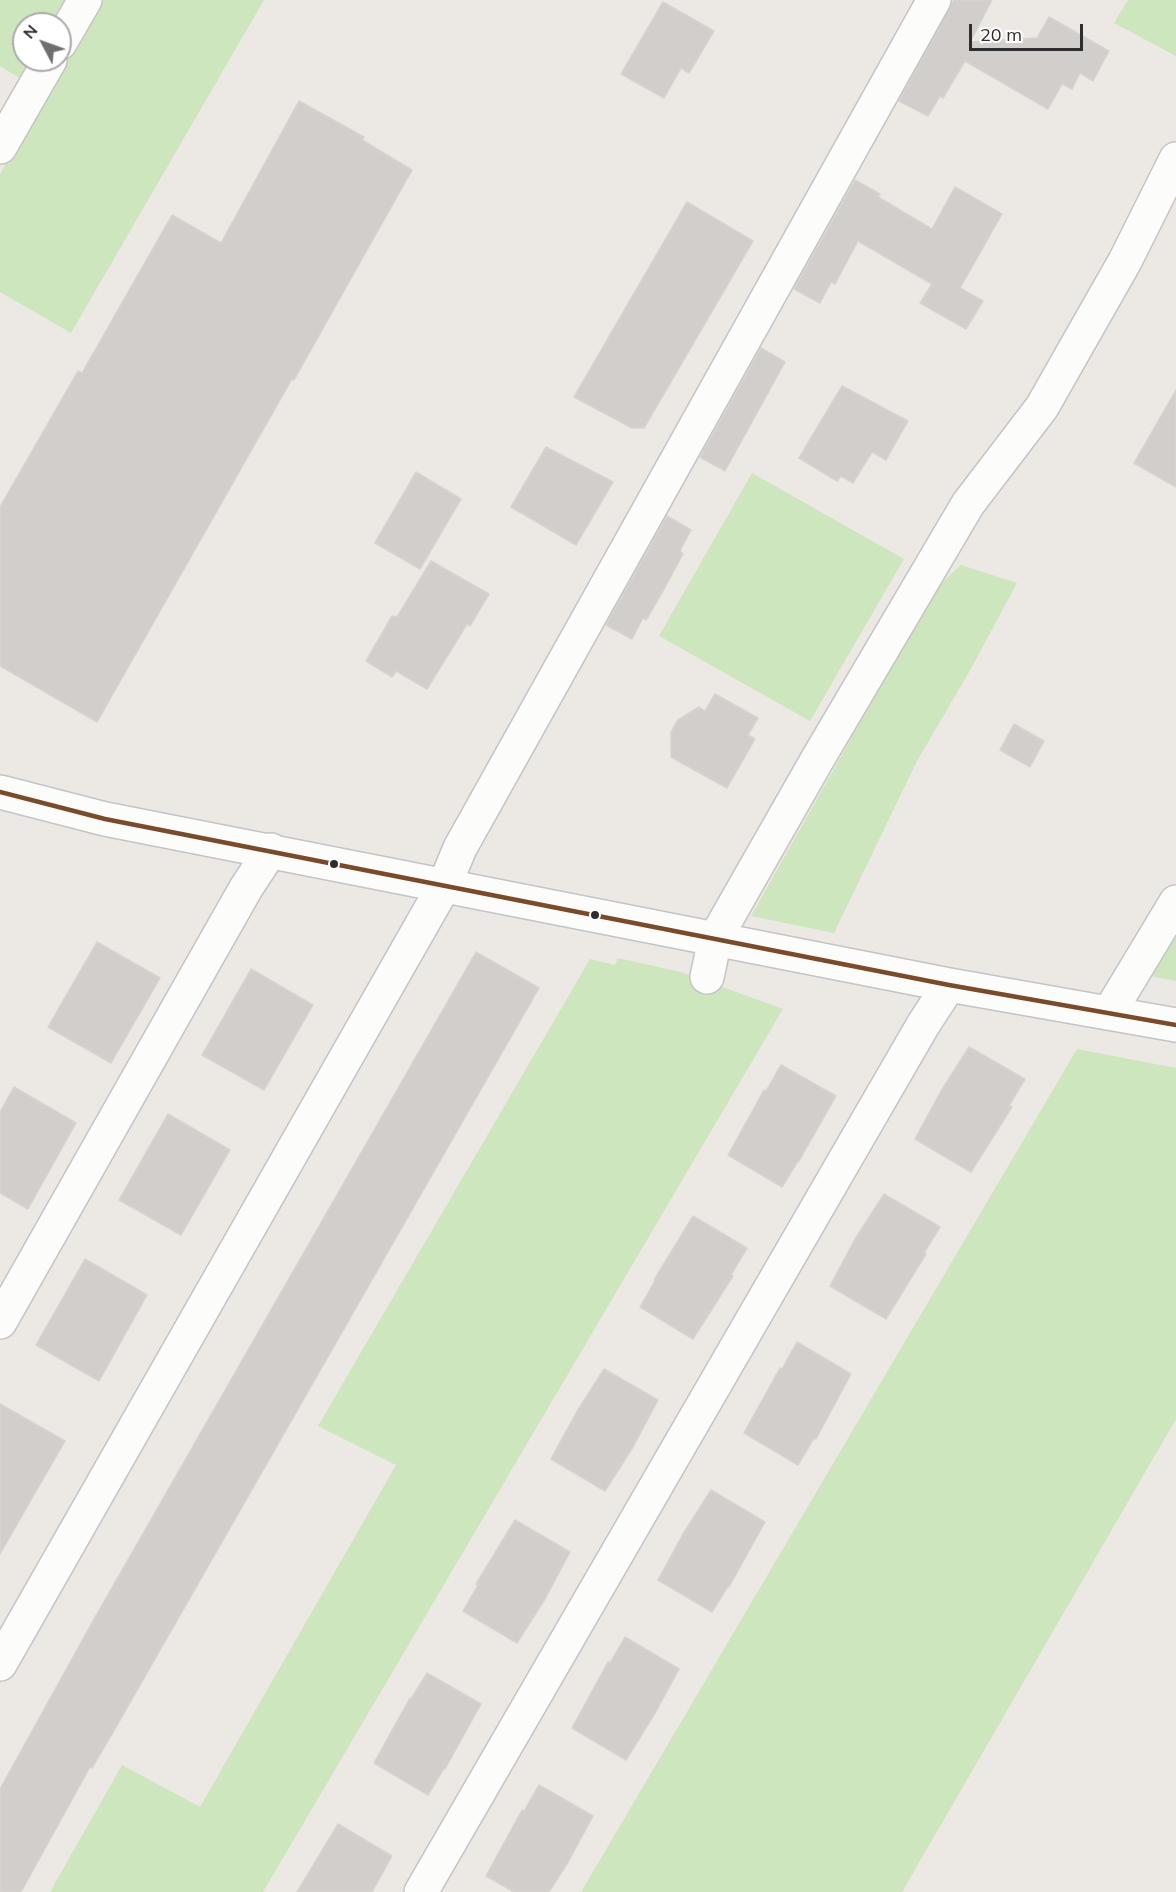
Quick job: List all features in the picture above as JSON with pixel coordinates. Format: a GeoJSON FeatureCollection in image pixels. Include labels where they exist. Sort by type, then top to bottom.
{"type":"FeatureCollection","features":[{"type":"Feature","properties":{"kind":"street"},"geometry":{"type":"LineString","coordinates":[[72,22],[85,0]]}},
{"type":"Feature","properties":{"kind":"street"},"geometry":{"type":"LineString","coordinates":[[0,1664],[445,884],[459,848],[933,0]]}},
{"type":"Feature","properties":{"kind":"street"},"geometry":{"type":"LineString","coordinates":[[0,147],[43,72]]}},
{"type":"Feature","properties":{"kind":"street"},"geometry":{"type":"LineString","coordinates":[[707,977],[715,939],[823,749],[968,504],[1042,407],[1125,261],[1176,159]]}},
{"type":"Feature","properties":{"kind":"street"},"geometry":{"type":"LineString","coordinates":[[0,792],[105,819],[445,884],[949,985],[1176,1025]]}},
{"type":"Feature","properties":{"kind":"street"},"geometry":{"type":"LineString","coordinates":[[0,1322],[246,888],[272,850]]}},
{"type":"Feature","properties":{"kind":"street"},"geometry":{"type":"LineString","coordinates":[[1109,1013],[1176,902]]}},
{"type":"Feature","properties":{"kind":"street"},"geometry":{"type":"LineString","coordinates":[[421,1892],[923,1025],[949,985]]}},
{"type":"Feature","properties":{"kind":"green space"},"geometry":{"type":"Polygon","coordinates":[[[0,0],[67,0],[60,12],[12,12],[12,72],[27,72],[23,80],[0,66],[0,0]]]}},
{"type":"Feature","properties":{"kind":"green space"},"geometry":{"type":"Polygon","coordinates":[[[102,0],[264,0],[71,333],[0,292],[0,174],[60,72],[72,72],[72,51],[102,0]]]}},
{"type":"Feature","properties":{"kind":"green space"},"geometry":{"type":"Polygon","coordinates":[[[1128,0],[1176,0],[1176,56],[1114,23],[1128,0]]]}},
{"type":"Feature","properties":{"kind":"green space"},"geometry":{"type":"Polygon","coordinates":[[[752,473],[904,559],[810,721],[659,636],[752,473]]]}},
{"type":"Feature","properties":{"kind":"green space"},"geometry":{"type":"Polygon","coordinates":[[[961,565],[1017,583],[968,674],[917,761],[834,933],[751,916],[936,588],[961,565]]]}},
{"type":"Feature","properties":{"kind":"green space"},"geometry":{"type":"Polygon","coordinates":[[[1176,929],[1176,981],[1149,976],[1176,929]]]}},
{"type":"Feature","properties":{"kind":"green space"},"geometry":{"type":"Polygon","coordinates":[[[618,958],[681,972],[783,1009],[263,1892],[50,1892],[122,1765],[200,1807],[396,1465],[318,1426],[590,959],[615,965],[618,958]]]}},
{"type":"Feature","properties":{"kind":"green space"},"geometry":{"type":"Polygon","coordinates":[[[1077,1049],[1176,1068],[1176,1419],[902,1892],[581,1892],[1077,1049]]]}},
{"type":"Feature","properties":{"kind":"building"},"geometry":{"type":"Polygon","coordinates":[[[954,0],[992,0],[970,42],[1037,38],[1049,17],[1109,51],[1093,81],[1080,73],[1072,89],[1062,84],[1048,109],[965,61],[943,98],[940,96],[928,116],[899,101],[954,0]]]}},
{"type":"Feature","properties":{"kind":"building"},"geometry":{"type":"Polygon","coordinates":[[[663,2],[714,31],[689,73],[681,68],[664,98],[621,74],[663,2]]]}},
{"type":"Feature","properties":{"kind":"building"},"geometry":{"type":"Polygon","coordinates":[[[299,101],[364,137],[362,140],[412,170],[97,722],[0,666],[0,507],[78,371],[82,373],[172,215],[221,243],[299,101]]]}},
{"type":"Feature","properties":{"kind":"building"},"geometry":{"type":"Polygon","coordinates":[[[855,180],[880,194],[878,197],[932,229],[955,187],[1002,214],[960,288],[983,301],[966,329],[920,303],[932,284],[858,241],[835,284],[831,282],[820,303],[794,289],[855,180]]]}},
{"type":"Feature","properties":{"kind":"building"},"geometry":{"type":"Polygon","coordinates":[[[687,202],[753,241],[644,428],[632,428],[574,397],[687,202]]]}},
{"type":"Feature","properties":{"kind":"building"},"geometry":{"type":"Polygon","coordinates":[[[761,348],[785,362],[725,471],[700,457],[761,348]]]}},
{"type":"Feature","properties":{"kind":"building"},"geometry":{"type":"Polygon","coordinates":[[[842,386],[908,421],[886,460],[872,452],[853,483],[841,476],[837,481],[799,458],[842,386]]]}},
{"type":"Feature","properties":{"kind":"building"},"geometry":{"type":"Polygon","coordinates":[[[1176,390],[1176,487],[1134,463],[1176,390]]]}},
{"type":"Feature","properties":{"kind":"building"},"geometry":{"type":"Polygon","coordinates":[[[546,447],[613,482],[576,545],[511,507],[546,447]]]}},
{"type":"Feature","properties":{"kind":"building"},"geometry":{"type":"Polygon","coordinates":[[[416,472],[461,499],[420,569],[375,543],[416,472]]]}},
{"type":"Feature","properties":{"kind":"building"},"geometry":{"type":"Polygon","coordinates":[[[667,516],[691,530],[680,551],[683,554],[663,591],[646,620],[643,618],[632,639],[606,625],[667,516]]]}},
{"type":"Feature","properties":{"kind":"building"},"geometry":{"type":"Polygon","coordinates":[[[431,561],[489,594],[470,626],[467,624],[427,689],[396,671],[392,677],[366,661],[392,616],[397,617],[431,561]]]}},
{"type":"Feature","properties":{"kind":"building"},"geometry":{"type":"Polygon","coordinates":[[[715,694],[758,718],[748,735],[755,739],[727,788],[671,757],[671,732],[678,720],[699,707],[705,711],[715,694]]]}},
{"type":"Feature","properties":{"kind":"building"},"geometry":{"type":"Polygon","coordinates":[[[1014,724],[1044,741],[1030,767],[1000,750],[1014,724]]]}},
{"type":"Feature","properties":{"kind":"building"},"geometry":{"type":"Polygon","coordinates":[[[97,942],[160,978],[111,1063],[48,1027],[97,942]]]}},
{"type":"Feature","properties":{"kind":"building"},"geometry":{"type":"Polygon","coordinates":[[[476,952],[539,988],[115,1729],[92,1768],[90,1767],[21,1892],[0,1892],[0,1789],[94,1619],[476,952]]]}},
{"type":"Feature","properties":{"kind":"building"},"geometry":{"type":"Polygon","coordinates":[[[251,969],[313,1005],[264,1090],[202,1055],[251,969]]]}},
{"type":"Feature","properties":{"kind":"building"},"geometry":{"type":"Polygon","coordinates":[[[969,1047],[1025,1079],[1009,1106],[1012,1107],[971,1172],[915,1139],[941,1091],[969,1047]]]}},
{"type":"Feature","properties":{"kind":"building"},"geometry":{"type":"Polygon","coordinates":[[[781,1065],[836,1096],[782,1187],[728,1155],[764,1090],[766,1091],[781,1065]]]}},
{"type":"Feature","properties":{"kind":"building"},"geometry":{"type":"Polygon","coordinates":[[[14,1087],[76,1123],[28,1209],[0,1193],[0,1112],[14,1087]]]}},
{"type":"Feature","properties":{"kind":"building"},"geometry":{"type":"Polygon","coordinates":[[[168,1114],[230,1150],[181,1235],[119,1200],[168,1114]]]}},
{"type":"Feature","properties":{"kind":"building"},"geometry":{"type":"Polygon","coordinates":[[[884,1194],[940,1227],[886,1319],[830,1286],[855,1239],[884,1194]]]}},
{"type":"Feature","properties":{"kind":"building"},"geometry":{"type":"Polygon","coordinates":[[[693,1216],[747,1248],[731,1275],[733,1276],[693,1339],[640,1307],[693,1216]]]}},
{"type":"Feature","properties":{"kind":"building"},"geometry":{"type":"Polygon","coordinates":[[[85,1259],[147,1295],[99,1381],[36,1345],[85,1259]]]}},
{"type":"Feature","properties":{"kind":"building"},"geometry":{"type":"Polygon","coordinates":[[[797,1342],[851,1374],[816,1439],[814,1438],[798,1465],[744,1433],[797,1342]]]}},
{"type":"Feature","properties":{"kind":"building"},"geometry":{"type":"Polygon","coordinates":[[[604,1369],[658,1400],[633,1447],[605,1491],[551,1459],[604,1369]]]}},
{"type":"Feature","properties":{"kind":"building"},"geometry":{"type":"Polygon","coordinates":[[[0,1404],[65,1441],[0,1554],[0,1404]]]}},
{"type":"Feature","properties":{"kind":"building"},"geometry":{"type":"Polygon","coordinates":[[[711,1490],[765,1522],[729,1587],[712,1612],[658,1580],[711,1490]]]}},
{"type":"Feature","properties":{"kind":"building"},"geometry":{"type":"Polygon","coordinates":[[[515,1520],[570,1552],[545,1599],[517,1643],[463,1611],[478,1585],[476,1584],[515,1520]]]}},
{"type":"Feature","properties":{"kind":"building"},"geometry":{"type":"Polygon","coordinates":[[[625,1637],[679,1669],[626,1760],[572,1728],[608,1662],[610,1663],[625,1637]]]}},
{"type":"Feature","properties":{"kind":"building"},"geometry":{"type":"Polygon","coordinates":[[[427,1673],[481,1704],[428,1795],[374,1763],[410,1698],[427,1673]]]}},
{"type":"Feature","properties":{"kind":"building"},"geometry":{"type":"Polygon","coordinates":[[[539,1785],[593,1816],[549,1892],[514,1892],[486,1876],[522,1810],[524,1811],[539,1785]]]}},
{"type":"Feature","properties":{"kind":"building"},"geometry":{"type":"Polygon","coordinates":[[[338,1824],[392,1856],[372,1892],[297,1892],[338,1824]]]}},
{"type":"Feature","properties":{"kind":"transit line"},"geometry":{"type":"LineString","coordinates":[[0,792],[105,819],[949,985],[1176,1025]]}}]}
